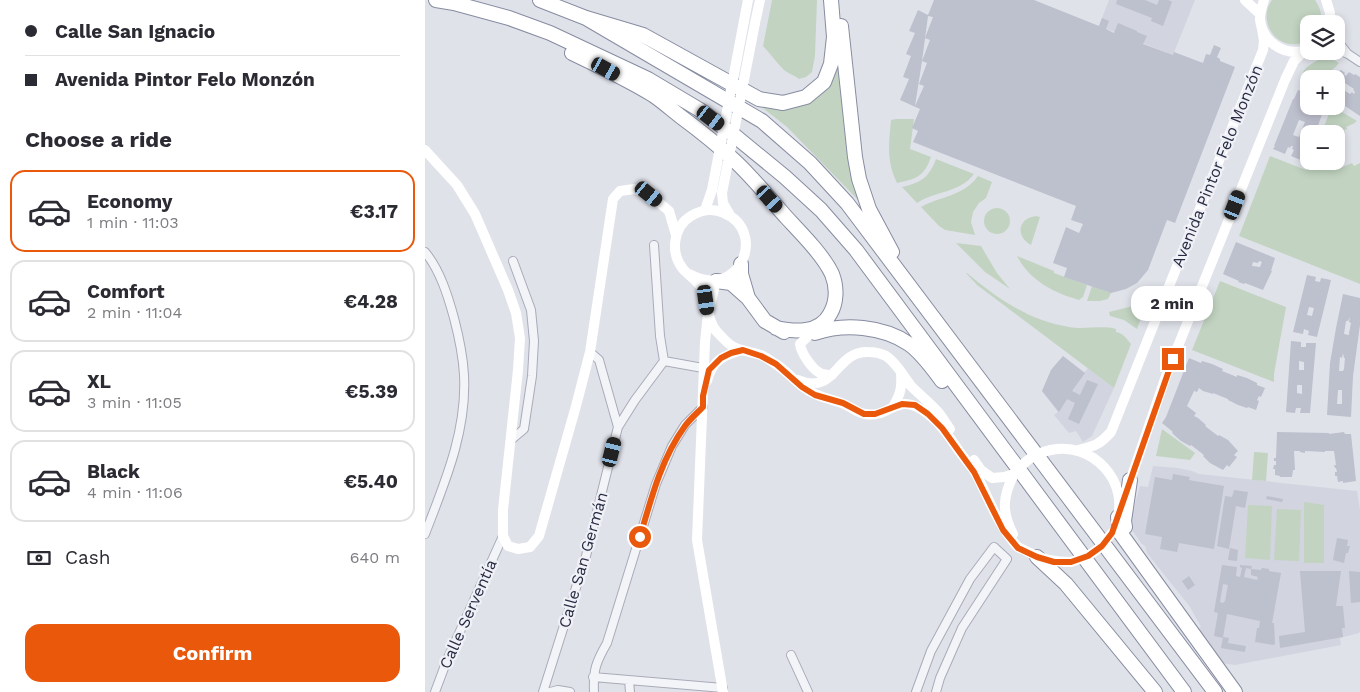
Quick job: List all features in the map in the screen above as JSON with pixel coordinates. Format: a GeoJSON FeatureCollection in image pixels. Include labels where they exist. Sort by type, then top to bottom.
{"type":"FeatureCollection","features":[{"type":"Feature","properties":{"kind":"highway"},"geometry":{"type":"LineString","coordinates":[[436,0],[509,18],[550,34],[648,78],[700,110],[735,136],[821,210],[856,250],[1185,692]]}},
{"type":"Feature","properties":{"kind":"highway"},"geometry":{"type":"LineString","coordinates":[[540,0],[586,18],[643,35],[759,99],[783,103],[806,97],[823,82],[831,64],[834,37],[831,0]]}},
{"type":"Feature","properties":{"kind":"highway"},"geometry":{"type":"LineString","coordinates":[[839,0],[855,157],[859,179],[869,209],[892,252],[927,300],[962,356]]}},
{"type":"Feature","properties":{"kind":"highway"},"geometry":{"type":"LineString","coordinates":[[454,3],[493,23],[558,47],[606,69],[653,96],[736,162],[804,236],[824,261],[832,274],[836,288],[835,303],[823,324],[812,330],[799,331],[776,328]]}},
{"type":"Feature","properties":{"kind":"highway"},"geometry":{"type":"LineString","coordinates":[[586,18],[762,121],[810,163],[847,203],[1215,692]]}},
{"type":"Feature","properties":{"kind":"highway"},"geometry":{"type":"LineString","coordinates":[[741,264],[741,274],[748,298]]}},
{"type":"Feature","properties":{"kind":"highway"},"geometry":{"type":"LineString","coordinates":[[716,281],[731,283],[748,298],[765,321],[787,334],[797,336],[809,335],[828,328],[861,328],[884,331],[909,344],[927,362],[996,451],[1032,486]]}},
{"type":"Feature","properties":{"kind":"highway"},"geometry":{"type":"LineString","coordinates":[[1128,545],[1124,521],[1130,480]]}},
{"type":"Feature","properties":{"kind":"highway"},"geometry":{"type":"LineString","coordinates":[[1118,516],[1121,534],[1128,545],[1235,692]]}},
{"type":"Feature","properties":{"kind":"highway"},"geometry":{"type":"LineString","coordinates":[[1033,554],[1066,584],[1155,692]]}},
{"type":"Feature","properties":{"kind":"street"},"geometry":{"type":"LineString","coordinates":[[689,274],[698,279],[716,281],[733,273],[744,258],[746,246],[741,228],[731,217],[717,192],[748,0]]}},
{"type":"Feature","properties":{"kind":"street"},"geometry":{"type":"LineString","coordinates":[[702,212],[717,192],[761,0]]}},
{"type":"Feature","properties":{"kind":"street"},"geometry":{"type":"LineString","coordinates":[[1245,0],[1260,14],[1264,0]]}},
{"type":"Feature","properties":{"kind":"street"},"geometry":{"type":"LineString","coordinates":[[1326,0],[1330,15]]}},
{"type":"Feature","properties":{"kind":"street","name":"Avenida Pintor Felo Monzón"},"geometry":{"type":"LineString","coordinates":[[1077,450],[1102,442],[1111,432],[1263,50],[1264,41],[1260,14]]}},
{"type":"Feature","properties":{"kind":"street"},"geometry":{"type":"LineString","coordinates":[[1262,29],[1274,45],[1283,50],[1300,51]]}},
{"type":"Feature","properties":{"kind":"street"},"geometry":{"type":"LineString","coordinates":[[1345,50],[1348,54]]}},
{"type":"Feature","properties":{"kind":"street"},"geometry":{"type":"LineString","coordinates":[[1345,53],[1360,62]]}},
{"type":"Feature","properties":{"kind":"street","name":"Avenida Pintor Felo Monzón"},"geometry":{"type":"LineString","coordinates":[[1118,516],[1166,376],[1285,80],[1293,61],[1300,55]]}},
{"type":"Feature","properties":{"kind":"street"},"geometry":{"type":"LineString","coordinates":[[425,150],[457,185],[475,214],[516,313],[520,338],[518,370],[503,510],[503,536],[508,546],[518,549],[529,547],[539,536],[590,352],[613,199],[620,191],[634,189],[649,194],[669,211],[676,235]]}},
{"type":"Feature","properties":{"kind":"street"},"geometry":{"type":"LineString","coordinates":[[731,217],[714,210],[702,212],[691,216],[685,221],[676,235],[676,254],[679,262],[702,288],[708,314],[716,332],[732,346],[761,356],[776,364],[802,387],[815,395],[843,403],[864,414],[875,414],[902,404],[915,405],[928,414],[942,428],[974,472],[1003,530],[1018,548],[1033,554],[1054,562],[1071,562],[1088,556],[1102,546],[1112,533],[1118,516],[1119,500],[1115,483],[1106,468],[1093,457],[1077,450],[1059,448],[1042,452],[1026,461],[1010,477],[1004,507],[1007,524],[1015,539],[1033,554]]}},
{"type":"Feature","properties":{"kind":"street"},"geometry":{"type":"LineString","coordinates":[[669,211],[702,212]]}},
{"type":"Feature","properties":{"kind":"street"},"geometry":{"type":"LineString","coordinates":[[654,245],[664,361],[703,368]]}},
{"type":"Feature","properties":{"kind":"street"},"geometry":{"type":"LineString","coordinates":[[425,252],[432,261],[449,302],[460,342],[464,374],[464,399],[460,433],[445,481],[425,534]]}},
{"type":"Feature","properties":{"kind":"street"},"geometry":{"type":"LineString","coordinates":[[511,440],[524,429],[532,376],[534,341],[531,310],[513,261]]}},
{"type":"Feature","properties":{"kind":"street"},"geometry":{"type":"LineString","coordinates":[[593,677],[629,680],[674,688],[723,690],[697,540],[703,368],[708,314],[716,281]]}},
{"type":"Feature","properties":{"kind":"street"},"geometry":{"type":"LineString","coordinates":[[809,335],[800,344],[801,351],[819,373],[832,375]]}},
{"type":"Feature","properties":{"kind":"street"},"geometry":{"type":"LineString","coordinates":[[703,396],[709,370],[721,358],[743,350]]}},
{"type":"Feature","properties":{"kind":"street"},"geometry":{"type":"LineString","coordinates":[[590,352],[599,360],[619,427]]}},
{"type":"Feature","properties":{"kind":"street"},"geometry":{"type":"LineString","coordinates":[[791,376],[808,384],[817,383],[826,380],[832,375],[849,356],[861,352],[874,352],[886,356],[938,413],[981,470],[992,478],[1010,477]]}},
{"type":"Feature","properties":{"kind":"street","name":"Calle San Germán"},"geometry":{"type":"LineString","coordinates":[[543,692],[586,556],[619,427],[635,400],[664,361]]}},
{"type":"Feature","properties":{"kind":"street"},"geometry":{"type":"LineString","coordinates":[[893,407],[900,395],[901,372]]}},
{"type":"Feature","properties":{"kind":"street"},"geometry":{"type":"LineString","coordinates":[[594,692],[593,677],[597,661],[607,643],[656,484],[672,446],[685,425],[703,407]]}},
{"type":"Feature","properties":{"kind":"street","name":"Calle Serventía"},"geometry":{"type":"LineString","coordinates":[[435,692],[447,660],[503,536]]}},
{"type":"Feature","properties":{"kind":"street"},"geometry":{"type":"LineString","coordinates":[[915,692],[931,651],[970,579],[994,547],[1007,559],[962,628],[935,692]]}},
{"type":"Feature","properties":{"kind":"street"},"geometry":{"type":"LineString","coordinates":[[791,655],[808,692]]}},
{"type":"Feature","properties":{"kind":"street"},"geometry":{"type":"LineString","coordinates":[[629,680],[630,692]]}},
{"type":"Feature","properties":{"kind":"street"},"geometry":{"type":"LineString","coordinates":[[550,692],[558,690],[570,692]]}},
{"type":"Feature","properties":{"kind":"shaded area"},"geometry":{"type":"Polygon","coordinates":[[[1109,0],[1195,0],[1173,55],[1099,26],[1109,0]]]}},
{"type":"Feature","properties":{"kind":"shaded area"},"geometry":{"type":"Polygon","coordinates":[[[1063,356],[1084,373],[1088,368],[1114,388],[1092,436],[1083,442],[1076,431],[1069,433],[1054,415],[1058,412],[1042,391],[1051,370],[1063,356]]]}},
{"type":"Feature","properties":{"kind":"shaded area"},"geometry":{"type":"Polygon","coordinates":[[[1153,466],[1178,468],[1199,474],[1357,491],[1360,510],[1359,633],[1340,638],[1341,645],[1235,665],[1221,663],[1201,636],[1199,628],[1201,627],[1190,607],[1147,553],[1145,546],[1129,526],[1140,486],[1148,487],[1153,466]]]}},
{"type":"Feature","properties":{"kind":"green space"},"geometry":{"type":"Polygon","coordinates":[[[772,0],[817,0],[815,56],[812,72],[806,77],[799,79],[786,71],[763,46],[772,0]]]}},
{"type":"Feature","properties":{"kind":"green space"},"geometry":{"type":"Polygon","coordinates":[[[1272,0],[1315,0],[1321,15],[1300,15],[1300,44],[1290,44],[1274,36],[1269,28],[1267,10],[1272,0]]]}},
{"type":"Feature","properties":{"kind":"green space"},"geometry":{"type":"Polygon","coordinates":[[[837,59],[847,144],[863,205],[787,127],[758,104],[792,108],[806,104],[818,93],[837,59]]]}},
{"type":"Feature","properties":{"kind":"green space"},"geometry":{"type":"Polygon","coordinates":[[[1318,60],[1334,60],[1339,63],[1331,70],[1304,70],[1318,60]]]}},
{"type":"Feature","properties":{"kind":"green space"},"geometry":{"type":"Polygon","coordinates":[[[1345,114],[1357,121],[1346,127],[1347,129],[1345,130],[1345,125],[1325,125],[1328,115],[1345,114]]]}},
{"type":"Feature","properties":{"kind":"green space"},"geometry":{"type":"Polygon","coordinates":[[[914,119],[910,149],[931,157],[919,176],[897,183],[891,167],[889,152],[891,120],[914,119]]]}},
{"type":"Feature","properties":{"kind":"green space"},"geometry":{"type":"Polygon","coordinates":[[[1270,156],[1300,168],[1300,170],[1345,170],[1345,166],[1352,163],[1354,166],[1360,163],[1360,284],[1239,236],[1270,156]]]}},
{"type":"Feature","properties":{"kind":"green space"},"geometry":{"type":"Polygon","coordinates":[[[936,159],[974,174],[962,185],[917,203],[902,187],[923,179],[930,171],[936,159]]]}},
{"type":"Feature","properties":{"kind":"green space"},"geometry":{"type":"Polygon","coordinates":[[[978,176],[992,182],[986,198],[979,203],[973,212],[971,222],[975,235],[945,230],[921,207],[959,192],[978,176]]]}},
{"type":"Feature","properties":{"kind":"green space"},"geometry":{"type":"Polygon","coordinates":[[[997,208],[1006,212],[1010,221],[1006,230],[997,234],[988,230],[984,221],[988,212],[997,208]]]}},
{"type":"Feature","properties":{"kind":"green space"},"geometry":{"type":"Polygon","coordinates":[[[1036,216],[1040,217],[1031,245],[1022,237],[1021,228],[1025,220],[1036,216]]]}},
{"type":"Feature","properties":{"kind":"green space"},"geometry":{"type":"Polygon","coordinates":[[[956,243],[981,246],[997,273],[1010,289],[985,272],[956,243]]]}},
{"type":"Feature","properties":{"kind":"green space"},"geometry":{"type":"Polygon","coordinates":[[[1017,256],[1054,271],[1054,273],[1087,285],[1083,297],[1079,300],[1043,284],[1028,272],[1017,256]]]}},
{"type":"Feature","properties":{"kind":"green space"},"geometry":{"type":"Polygon","coordinates":[[[966,273],[1014,307],[1040,320],[1075,328],[1104,327],[1116,329],[1116,332],[1123,335],[1131,344],[1114,388],[977,285],[966,273]]]}},
{"type":"Feature","properties":{"kind":"green space"},"geometry":{"type":"Polygon","coordinates":[[[1220,281],[1286,307],[1274,382],[1192,350],[1220,281]]]}},
{"type":"Feature","properties":{"kind":"green space"},"geometry":{"type":"Polygon","coordinates":[[[1092,286],[1111,293],[1108,299],[1087,301],[1092,286]]]}},
{"type":"Feature","properties":{"kind":"green space"},"geometry":{"type":"Polygon","coordinates":[[[1149,297],[1137,329],[1124,320],[1110,316],[1109,312],[1133,306],[1149,297]]]}},
{"type":"Feature","properties":{"kind":"green space"},"geometry":{"type":"Polygon","coordinates":[[[1162,429],[1195,453],[1190,460],[1156,456],[1162,429]]]}},
{"type":"Feature","properties":{"kind":"green space"},"geometry":{"type":"Polygon","coordinates":[[[1254,452],[1268,453],[1266,481],[1252,480],[1254,452]]]}},
{"type":"Feature","properties":{"kind":"green space"},"geometry":{"type":"Polygon","coordinates":[[[1304,502],[1324,505],[1324,563],[1304,563],[1304,502]]]}},
{"type":"Feature","properties":{"kind":"green space"},"geometry":{"type":"Polygon","coordinates":[[[1248,505],[1272,506],[1270,560],[1245,558],[1248,505]]]}},
{"type":"Feature","properties":{"kind":"green space"},"geometry":{"type":"Polygon","coordinates":[[[1277,509],[1301,510],[1299,561],[1274,560],[1277,509]]]}},
{"type":"Feature","properties":{"kind":"building"},"geometry":{"type":"Polygon","coordinates":[[[934,0],[1034,0],[1099,26],[1102,18],[1109,21],[1106,29],[1114,33],[1118,23],[1147,36],[1143,44],[1173,55],[1174,52],[1203,63],[1206,54],[1210,55],[1214,45],[1221,48],[1217,57],[1220,61],[1235,67],[1175,223],[1167,220],[1148,270],[1137,283],[1126,289],[1111,293],[1064,277],[1067,268],[1053,263],[1066,227],[1079,233],[1083,224],[1071,220],[1076,206],[913,142],[918,131],[912,128],[920,109],[900,100],[909,79],[903,77],[911,56],[906,54],[915,33],[909,31],[918,10],[928,15],[934,0]],[[928,16],[925,38],[933,17],[928,16]],[[925,38],[922,61],[930,40],[925,38]],[[922,61],[915,106],[924,86],[919,84],[927,63],[922,61]]]}},
{"type":"Feature","properties":{"kind":"building"},"geometry":{"type":"Polygon","coordinates":[[[1117,0],[1145,0],[1157,5],[1159,0],[1172,2],[1163,26],[1151,21],[1152,18],[1116,4],[1117,0]]]}},
{"type":"Feature","properties":{"kind":"building"},"geometry":{"type":"Polygon","coordinates":[[[1349,72],[1360,77],[1360,116],[1345,106],[1345,91],[1354,94],[1354,89],[1345,83],[1345,75],[1349,72]]]}},
{"type":"Feature","properties":{"kind":"building"},"geometry":{"type":"Polygon","coordinates":[[[1298,90],[1300,91],[1300,115],[1322,115],[1318,125],[1304,125],[1305,122],[1299,120],[1293,135],[1299,137],[1300,134],[1300,160],[1291,156],[1294,150],[1292,149],[1293,146],[1288,147],[1285,154],[1273,149],[1298,90]]]}},
{"type":"Feature","properties":{"kind":"building"},"geometry":{"type":"Polygon","coordinates":[[[1236,242],[1275,258],[1272,271],[1263,290],[1238,282],[1223,274],[1236,242]],[[1253,262],[1252,266],[1260,267],[1262,262],[1253,262]]]}},
{"type":"Feature","properties":{"kind":"building"},"geometry":{"type":"Polygon","coordinates":[[[1307,275],[1316,277],[1315,281],[1320,282],[1321,278],[1331,280],[1317,337],[1308,335],[1309,331],[1304,329],[1303,334],[1293,332],[1307,275]],[[1309,307],[1307,315],[1312,316],[1314,308],[1309,307]]]}},
{"type":"Feature","properties":{"kind":"building"},"geometry":{"type":"Polygon","coordinates":[[[1343,294],[1360,298],[1360,325],[1353,376],[1351,417],[1327,415],[1330,363],[1343,294]],[[1350,317],[1346,321],[1344,334],[1349,335],[1351,323],[1349,322],[1350,317]],[[1343,353],[1342,358],[1340,357],[1339,371],[1344,369],[1345,358],[1343,353]],[[1338,390],[1337,404],[1342,404],[1342,390],[1338,390]]]}},
{"type":"Feature","properties":{"kind":"building"},"geometry":{"type":"Polygon","coordinates":[[[1291,341],[1301,342],[1301,347],[1306,347],[1306,343],[1316,343],[1310,413],[1300,413],[1301,408],[1296,408],[1295,413],[1286,412],[1291,341]],[[1299,361],[1299,370],[1304,370],[1304,362],[1299,361]],[[1297,385],[1297,393],[1302,394],[1302,385],[1297,385]]]}},
{"type":"Feature","properties":{"kind":"building"},"geometry":{"type":"Polygon","coordinates":[[[1063,356],[1085,373],[1072,391],[1080,395],[1087,380],[1098,384],[1079,424],[1068,419],[1075,403],[1067,399],[1059,412],[1042,391],[1051,370],[1063,356]]]}},
{"type":"Feature","properties":{"kind":"building"},"geometry":{"type":"Polygon","coordinates":[[[1189,358],[1201,363],[1202,361],[1212,364],[1223,369],[1222,371],[1237,377],[1237,375],[1247,378],[1265,388],[1261,397],[1259,396],[1257,400],[1259,401],[1256,410],[1238,405],[1228,399],[1199,388],[1197,392],[1194,391],[1187,406],[1196,413],[1194,416],[1218,436],[1228,440],[1238,451],[1234,455],[1237,457],[1229,467],[1227,465],[1223,470],[1210,463],[1204,455],[1191,445],[1181,441],[1162,423],[1189,358]]]}},
{"type":"Feature","properties":{"kind":"building"},"geometry":{"type":"Polygon","coordinates":[[[1277,432],[1329,434],[1344,432],[1345,434],[1351,434],[1356,481],[1338,482],[1337,476],[1335,476],[1335,472],[1337,472],[1334,465],[1336,465],[1334,451],[1305,451],[1305,453],[1294,451],[1295,470],[1293,470],[1292,477],[1275,475],[1275,469],[1273,469],[1274,465],[1276,465],[1274,458],[1276,458],[1277,432]]]}},
{"type":"Feature","properties":{"kind":"building"},"geometry":{"type":"Polygon","coordinates":[[[1173,474],[1190,477],[1189,480],[1224,486],[1214,549],[1179,543],[1177,552],[1160,549],[1162,537],[1145,534],[1155,477],[1172,480],[1173,474]]]}},
{"type":"Feature","properties":{"kind":"building"},"geometry":{"type":"Polygon","coordinates":[[[1234,490],[1248,492],[1245,508],[1236,506],[1229,549],[1217,546],[1225,496],[1232,497],[1234,490]]]}},
{"type":"Feature","properties":{"kind":"building"},"geometry":{"type":"Polygon","coordinates":[[[1267,496],[1283,499],[1282,502],[1266,499],[1267,496]]]}},
{"type":"Feature","properties":{"kind":"building"},"geometry":{"type":"Polygon","coordinates":[[[1337,538],[1348,540],[1347,546],[1350,546],[1344,563],[1333,560],[1337,538]]]}},
{"type":"Feature","properties":{"kind":"building"},"geometry":{"type":"Polygon","coordinates":[[[1230,548],[1238,550],[1237,561],[1228,560],[1230,548]]]}},
{"type":"Feature","properties":{"kind":"building"},"geometry":{"type":"Polygon","coordinates":[[[1222,565],[1237,567],[1236,576],[1240,577],[1242,568],[1240,565],[1252,566],[1251,569],[1261,570],[1262,568],[1281,573],[1272,623],[1274,623],[1275,644],[1255,642],[1260,621],[1227,614],[1223,637],[1229,638],[1228,643],[1246,646],[1245,652],[1221,648],[1223,638],[1214,636],[1218,613],[1214,612],[1222,565]],[[1246,568],[1244,577],[1257,580],[1258,577],[1251,575],[1251,569],[1246,568]],[[1223,584],[1220,602],[1223,603],[1228,585],[1223,584]]]}},
{"type":"Feature","properties":{"kind":"building"},"geometry":{"type":"Polygon","coordinates":[[[1300,571],[1341,571],[1336,606],[1343,606],[1345,628],[1342,628],[1343,637],[1280,648],[1279,636],[1305,632],[1300,571]]]}},
{"type":"Feature","properties":{"kind":"building"},"geometry":{"type":"Polygon","coordinates":[[[1349,571],[1360,572],[1360,602],[1351,603],[1349,571]]]}},
{"type":"Feature","properties":{"kind":"building"},"geometry":{"type":"Polygon","coordinates":[[[1189,576],[1195,585],[1188,590],[1182,581],[1189,576]]]}},
{"type":"Feature","properties":{"kind":"route"},"geometry":{"type":"LineString","coordinates":[[640,537],[656,484],[672,446],[685,425],[703,407],[703,396],[709,370],[721,358],[743,350],[761,356],[776,364],[802,387],[815,395],[843,403],[864,414],[875,414],[902,404],[915,405],[928,414],[942,428],[974,472],[1003,530],[1018,548],[1028,551],[1037,557],[1054,562],[1071,562],[1088,556],[1102,546],[1112,533],[1173,359]]}}]}
